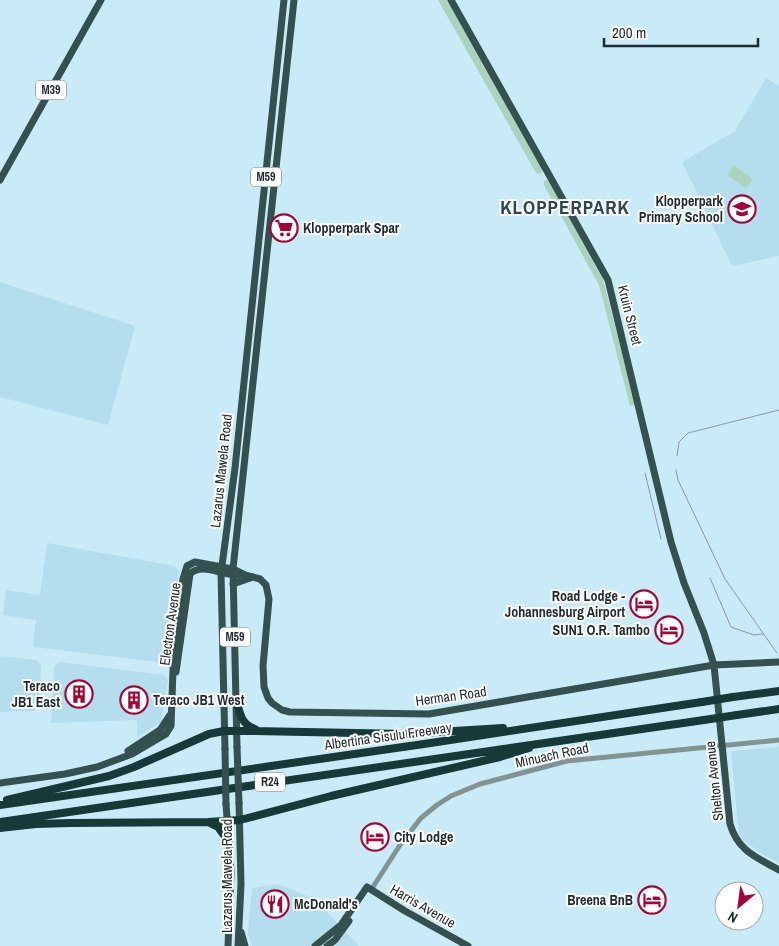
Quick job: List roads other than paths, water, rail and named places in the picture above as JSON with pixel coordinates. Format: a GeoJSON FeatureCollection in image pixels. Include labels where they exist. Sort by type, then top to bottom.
{"type":"FeatureCollection","features":[{"type":"Feature","properties":{"kind":"highway","name":"Albertina Sisulu Freeway"},"geometry":{"type":"LineString","coordinates":[[0,803],[424,744],[779,691]]}},
{"type":"Feature","properties":{"kind":"highway"},"geometry":{"type":"LineString","coordinates":[[236,699],[244,723],[270,732]]}},
{"type":"Feature","properties":{"kind":"highway","name":"Albertina Sisulu Freeway"},"geometry":{"type":"LineString","coordinates":[[0,822],[779,709]]}},
{"type":"Feature","properties":{"kind":"highway"},"geometry":{"type":"LineString","coordinates":[[0,803],[109,776],[212,733],[224,731],[406,734],[494,727],[517,729]]}},
{"type":"Feature","properties":{"kind":"highway"},"geometry":{"type":"LineString","coordinates":[[0,828],[36,824],[240,820],[340,794],[500,757],[541,744]]}},
{"type":"Feature","properties":{"kind":"highway"},"geometry":{"type":"LineString","coordinates":[[208,822],[217,826],[229,842]]}},
{"type":"Feature","properties":{"kind":"main road","name":"M39"},"geometry":{"type":"LineString","coordinates":[[0,180],[101,0]]}},
{"type":"Feature","properties":{"kind":"main road","name":"Lazarus Mawela Road"},"geometry":{"type":"LineString","coordinates":[[228,946],[230,872],[224,731],[222,570],[234,478],[284,0]]}},
{"type":"Feature","properties":{"kind":"main road","name":"Lazarus Mawela Road"},"geometry":{"type":"LineString","coordinates":[[238,946],[240,929],[240,820],[233,572],[294,0]]}},
{"type":"Feature","properties":{"kind":"main road","name":"Kruin Street"},"geometry":{"type":"LineString","coordinates":[[451,0],[608,280],[671,542],[714,665]]}},
{"type":"Feature","properties":{"kind":"main road"},"geometry":{"type":"LineString","coordinates":[[261,216],[267,196],[274,187]]}},
{"type":"Feature","properties":{"kind":"main road","name":"Electron Avenue"},"geometry":{"type":"LineString","coordinates":[[0,783],[84,770],[103,765],[132,754],[166,734],[171,726],[170,715],[183,579],[187,566],[195,562],[222,570]]}},
{"type":"Feature","properties":{"kind":"main road","name":"Electron Avenue"},"geometry":{"type":"LineString","coordinates":[[173,679],[179,664],[190,574],[199,569],[222,570]]}},
{"type":"Feature","properties":{"kind":"main road"},"geometry":{"type":"LineString","coordinates":[[222,570],[253,577]]}},
{"type":"Feature","properties":{"kind":"main road"},"geometry":{"type":"LineString","coordinates":[[233,584],[253,577]]}},
{"type":"Feature","properties":{"kind":"main road","name":"Herman Road"},"geometry":{"type":"LineString","coordinates":[[253,577],[265,583],[269,594],[263,672],[264,687],[272,703],[290,712],[429,714],[714,665],[779,662]]}},
{"type":"Feature","properties":{"kind":"main road","name":"Shelton Avenue"},"geometry":{"type":"LineString","coordinates":[[714,665],[730,824],[734,836],[745,850],[779,870]]}},
{"type":"Feature","properties":{"kind":"main road"},"geometry":{"type":"LineString","coordinates":[[315,946],[341,925],[370,887]]}},
{"type":"Feature","properties":{"kind":"main road"},"geometry":{"type":"LineString","coordinates":[[327,946],[341,933],[370,887]]}},
{"type":"Feature","properties":{"kind":"main road","name":"Harris Avenue"},"geometry":{"type":"LineString","coordinates":[[370,887],[468,946]]}},
{"type":"Feature","properties":{"kind":"main road"},"geometry":{"type":"LineString","coordinates":[[240,929],[245,946]]}},
{"type":"Feature","properties":{"kind":"street","name":"Minuach Road"},"geometry":{"type":"LineString","coordinates":[[370,887],[421,818],[437,805],[468,788],[567,761],[779,740]]}},
{"type":"Feature","properties":{"kind":"waterway"},"geometry":{"type":"LineString","coordinates":[[677,456],[679,442],[688,433],[779,410]]}},
{"type":"Feature","properties":{"kind":"waterway"},"geometry":{"type":"LineString","coordinates":[[676,470],[678,480],[725,579],[777,653]]}},
{"type":"Feature","properties":{"kind":"waterway"},"geometry":{"type":"LineString","coordinates":[[645,473],[661,539]]}},
{"type":"Feature","properties":{"kind":"waterway"},"geometry":{"type":"LineString","coordinates":[[710,578],[731,627],[754,635],[763,634]]}},
{"type":"Feature","properties":{"kind":"place","name":"Klopperpark Primary School"},"geometry":{"type":"Point","coordinates":[742,209]}},
{"type":"Feature","properties":{"kind":"place","name":"Klopperpark Spar"},"geometry":{"type":"Point","coordinates":[284,228]}},
{"type":"Feature","properties":{"kind":"place","name":"Road Lodge - Johannesburg Airport"},"geometry":{"type":"Point","coordinates":[644,604]}},
{"type":"Feature","properties":{"kind":"place","name":"SUN1 O.R. Tambo"},"geometry":{"type":"Point","coordinates":[669,630]}},
{"type":"Feature","properties":{"kind":"place","name":"Teraco JB1 East"},"geometry":{"type":"Point","coordinates":[79,694]}},
{"type":"Feature","properties":{"kind":"place","name":"Teraco JB1 West"},"geometry":{"type":"Point","coordinates":[134,700]}},
{"type":"Feature","properties":{"kind":"place","name":"City Lodge"},"geometry":{"type":"Point","coordinates":[375,837]}},
{"type":"Feature","properties":{"kind":"place","name":"Breena BnB"},"geometry":{"type":"Point","coordinates":[652,900]}},
{"type":"Feature","properties":{"kind":"place","name":"McDonald's"},"geometry":{"type":"Point","coordinates":[275,904]}},
{"type":"Feature","properties":{"kind":"district","name":"KLOPPERPARK"},"geometry":{"type":"Point","coordinates":[565,207]}}]}
